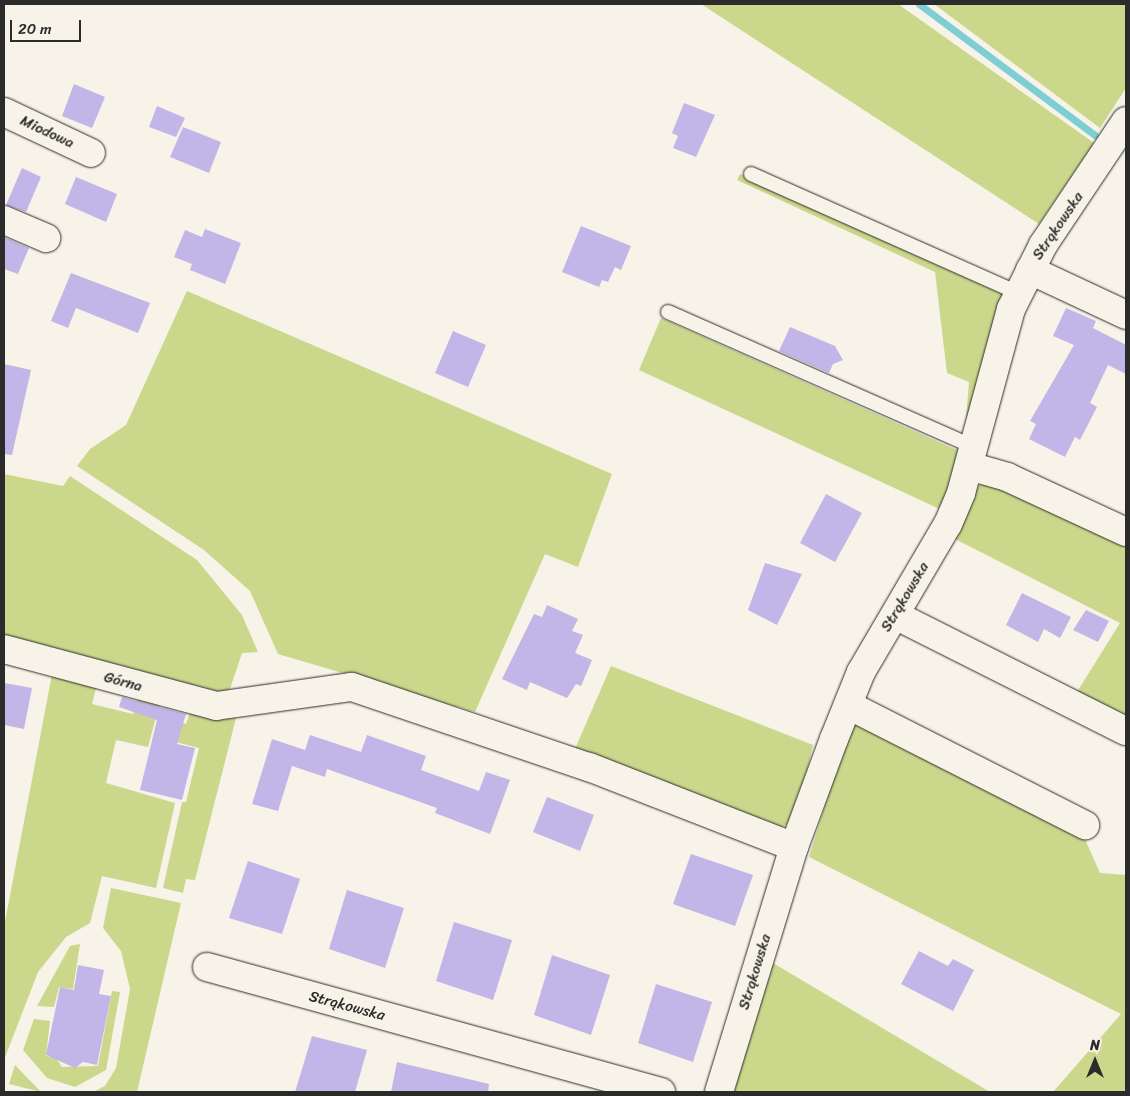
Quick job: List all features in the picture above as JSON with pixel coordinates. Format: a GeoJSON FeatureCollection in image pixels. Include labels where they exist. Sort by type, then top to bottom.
{"type":"FeatureCollection","features":[{"type":"Feature","properties":{"kind":"street","name":"Miodowa"},"geometry":{"type":"LineString","coordinates":[[4,112],[90,153]]}},
{"type":"Feature","properties":{"kind":"street","name":"Strąkowska"},"geometry":{"type":"LineString","coordinates":[[719,1092],[794,847],[861,672],[948,524],[972,457],[1000,342],[1024,282],[1123,131]]}},
{"type":"Feature","properties":{"kind":"street"},"geometry":{"type":"LineString","coordinates":[[4,220],[46,238]]}},
{"type":"Feature","properties":{"kind":"street"},"geometry":{"type":"LineString","coordinates":[[1024,282],[1126,315]]}},
{"type":"Feature","properties":{"kind":"street"},"geometry":{"type":"LineString","coordinates":[[972,457],[1007,477],[1126,532]]}},
{"type":"Feature","properties":{"kind":"street"},"geometry":{"type":"LineString","coordinates":[[895,615],[1126,731]]}},
{"type":"Feature","properties":{"kind":"street","name":"Górna"},"geometry":{"type":"LineString","coordinates":[[4,649],[216,706],[244,704],[352,687],[589,767],[794,847]]}},
{"type":"Feature","properties":{"kind":"street"},"geometry":{"type":"LineString","coordinates":[[848,705],[1085,825]]}},
{"type":"Feature","properties":{"kind":"street","name":"Strąkowska"},"geometry":{"type":"LineString","coordinates":[[207,967],[661,1092]]}},
{"type":"Feature","properties":{"kind":"lane"},"geometry":{"type":"LineString","coordinates":[[751,174],[1024,282]]}},
{"type":"Feature","properties":{"kind":"lane"},"geometry":{"type":"LineString","coordinates":[[668,312],[972,457]]}},
{"type":"Feature","properties":{"kind":"green space"},"geometry":{"type":"Polygon","coordinates":[[[701,4],[898,4],[1094,143],[1039,224],[701,4]]]}},
{"type":"Feature","properties":{"kind":"green space"},"geometry":{"type":"Polygon","coordinates":[[[934,4],[1126,4],[1126,88],[1100,128],[934,4]]]}},
{"type":"Feature","properties":{"kind":"green space"},"geometry":{"type":"Polygon","coordinates":[[[740,174],[1001,291],[1007,302],[965,432],[969,382],[947,373],[935,272],[737,180],[740,174]]]}},
{"type":"Feature","properties":{"kind":"green space"},"geometry":{"type":"Polygon","coordinates":[[[187,291],[612,474],[578,567],[545,554],[475,712],[278,654],[250,591],[204,550],[77,466],[90,449],[126,425],[187,291]]]}},
{"type":"Feature","properties":{"kind":"green space"},"geometry":{"type":"Polygon","coordinates":[[[661,318],[959,451],[944,511],[639,370],[661,318]]]}},
{"type":"Feature","properties":{"kind":"green space"},"geometry":{"type":"Polygon","coordinates":[[[4,474],[63,486],[70,476],[197,560],[242,615],[258,652],[242,653],[227,698],[4,644],[4,474]]]}},
{"type":"Feature","properties":{"kind":"green space"},"geometry":{"type":"Polygon","coordinates":[[[987,482],[1126,541],[1126,715],[1077,692],[1120,623],[953,538],[973,489],[987,482]]]}},
{"type":"Feature","properties":{"kind":"green space"},"geometry":{"type":"Polygon","coordinates":[[[611,666],[813,745],[796,821],[779,828],[575,749],[611,666]]]}},
{"type":"Feature","properties":{"kind":"green space"},"geometry":{"type":"Polygon","coordinates":[[[53,669],[98,681],[92,704],[133,714],[140,692],[161,698],[148,747],[116,740],[106,783],[175,803],[156,888],[102,876],[90,923],[66,937],[38,972],[4,1060],[4,927],[53,669]]]}},
{"type":"Feature","properties":{"kind":"green space"},"geometry":{"type":"Polygon","coordinates":[[[192,707],[236,718],[195,880],[186,879],[183,893],[163,888],[182,802],[186,802],[199,748],[156,737],[161,717],[186,724],[192,707]]]}},
{"type":"Feature","properties":{"kind":"green space"},"geometry":{"type":"Polygon","coordinates":[[[859,720],[1084,837],[1100,873],[1126,875],[1126,1092],[1053,1092],[1121,1014],[809,857],[850,724],[859,720]]]}},
{"type":"Feature","properties":{"kind":"green space"},"geometry":{"type":"Polygon","coordinates":[[[111,888],[181,903],[137,1092],[93,1092],[105,1086],[116,1068],[130,989],[121,951],[103,928],[111,888]]]}},
{"type":"Feature","properties":{"kind":"green space"},"geometry":{"type":"Polygon","coordinates":[[[80,944],[73,989],[59,987],[54,1007],[37,1006],[70,946],[80,944]]]}},
{"type":"Feature","properties":{"kind":"green space"},"geometry":{"type":"Polygon","coordinates":[[[773,963],[990,1092],[729,1092],[773,963]]]}},
{"type":"Feature","properties":{"kind":"green space"},"geometry":{"type":"Polygon","coordinates":[[[112,991],[120,992],[106,1070],[75,1087],[47,1078],[23,1050],[34,1019],[50,1021],[46,1056],[56,1058],[62,1067],[98,1066],[112,991]]]}},
{"type":"Feature","properties":{"kind":"green space"},"geometry":{"type":"Polygon","coordinates":[[[15,1065],[41,1092],[9,1084],[15,1065]]]}},
{"type":"Feature","properties":{"kind":"building"},"geometry":{"type":"Polygon","coordinates":[[[74,84],[105,97],[92,128],[62,116],[74,84]]]}},
{"type":"Feature","properties":{"kind":"building"},"geometry":{"type":"Polygon","coordinates":[[[684,103],[715,115],[696,157],[673,148],[678,136],[672,133],[684,103]]]}},
{"type":"Feature","properties":{"kind":"building"},"geometry":{"type":"Polygon","coordinates":[[[157,106],[185,118],[176,137],[149,127],[157,106]]]}},
{"type":"Feature","properties":{"kind":"building"},"geometry":{"type":"Polygon","coordinates":[[[183,127],[221,142],[209,173],[170,157],[183,127]]]}},
{"type":"Feature","properties":{"kind":"building"},"geometry":{"type":"Polygon","coordinates":[[[22,168],[41,177],[26,212],[6,205],[22,168]]]}},
{"type":"Feature","properties":{"kind":"building"},"geometry":{"type":"Polygon","coordinates":[[[76,177],[117,194],[106,222],[65,204],[76,177]]]}},
{"type":"Feature","properties":{"kind":"building"},"geometry":{"type":"Polygon","coordinates":[[[581,226],[631,246],[621,270],[615,267],[608,282],[602,280],[599,287],[562,272],[581,226]]]}},
{"type":"Feature","properties":{"kind":"building"},"geometry":{"type":"Polygon","coordinates":[[[205,229],[241,243],[225,284],[190,270],[192,264],[174,257],[185,230],[202,237],[205,229]]]}},
{"type":"Feature","properties":{"kind":"building"},"geometry":{"type":"Polygon","coordinates":[[[4,237],[29,248],[18,274],[4,269],[4,237]]]}},
{"type":"Feature","properties":{"kind":"building"},"geometry":{"type":"Polygon","coordinates":[[[71,273],[150,303],[138,333],[76,308],[68,328],[51,321],[71,273]]]}},
{"type":"Feature","properties":{"kind":"building"},"geometry":{"type":"Polygon","coordinates":[[[1066,308],[1096,321],[1093,328],[1126,345],[1126,374],[1108,365],[1090,403],[1097,407],[1080,440],[1075,437],[1065,457],[1029,439],[1036,424],[1030,421],[1074,345],[1053,336],[1066,308]]]}},
{"type":"Feature","properties":{"kind":"building"},"geometry":{"type":"Polygon","coordinates":[[[790,327],[835,346],[843,360],[833,364],[829,373],[779,351],[790,327]]]}},
{"type":"Feature","properties":{"kind":"building"},"geometry":{"type":"Polygon","coordinates":[[[453,331],[486,345],[468,387],[435,373],[453,331]]]}},
{"type":"Feature","properties":{"kind":"building"},"geometry":{"type":"Polygon","coordinates":[[[4,364],[31,370],[12,455],[4,454],[4,364]]]}},
{"type":"Feature","properties":{"kind":"building"},"geometry":{"type":"Polygon","coordinates":[[[826,494],[862,513],[835,562],[800,543],[826,494]]]}},
{"type":"Feature","properties":{"kind":"building"},"geometry":{"type":"Polygon","coordinates":[[[765,563],[802,574],[777,625],[748,610],[765,563]]]}},
{"type":"Feature","properties":{"kind":"building"},"geometry":{"type":"Polygon","coordinates":[[[1022,593],[1071,617],[1060,638],[1044,629],[1038,642],[1006,625],[1022,593]]]}},
{"type":"Feature","properties":{"kind":"building"},"geometry":{"type":"Polygon","coordinates":[[[547,605],[578,619],[572,631],[583,635],[575,653],[592,660],[581,686],[576,684],[567,698],[530,682],[527,690],[502,679],[534,614],[542,617],[547,605]]]}},
{"type":"Feature","properties":{"kind":"building"},"geometry":{"type":"Polygon","coordinates":[[[1086,610],[1109,621],[1098,642],[1073,630],[1086,610]]]}},
{"type":"Feature","properties":{"kind":"building"},"geometry":{"type":"Polygon","coordinates":[[[4,683],[32,688],[24,729],[4,725],[4,683]]]}},
{"type":"Feature","properties":{"kind":"building"},"geometry":{"type":"Polygon","coordinates":[[[122,697],[186,714],[177,744],[195,748],[182,800],[140,790],[157,720],[119,707],[122,697]]]}},
{"type":"Feature","properties":{"kind":"building"},"geometry":{"type":"Polygon","coordinates":[[[310,735],[361,752],[367,735],[426,756],[421,770],[479,791],[486,772],[510,780],[490,834],[435,813],[437,808],[327,769],[325,777],[292,766],[278,811],[252,804],[272,739],[305,750],[310,735]]]}},
{"type":"Feature","properties":{"kind":"building"},"geometry":{"type":"Polygon","coordinates":[[[547,797],[594,815],[580,851],[533,832],[547,797]]]}},
{"type":"Feature","properties":{"kind":"building"},"geometry":{"type":"Polygon","coordinates":[[[691,854],[753,875],[735,926],[673,904],[691,854]]]}},
{"type":"Feature","properties":{"kind":"building"},"geometry":{"type":"Polygon","coordinates":[[[248,861],[300,879],[282,934],[229,918],[248,861]]]}},
{"type":"Feature","properties":{"kind":"building"},"geometry":{"type":"Polygon","coordinates":[[[347,890],[404,908],[385,968],[329,949],[347,890]]]}},
{"type":"Feature","properties":{"kind":"building"},"geometry":{"type":"Polygon","coordinates":[[[454,922],[512,940],[493,1000],[436,981],[454,922]]]}},
{"type":"Feature","properties":{"kind":"building"},"geometry":{"type":"Polygon","coordinates":[[[919,951],[948,966],[953,959],[974,970],[953,1011],[901,984],[919,951]]]}},
{"type":"Feature","properties":{"kind":"building"},"geometry":{"type":"Polygon","coordinates":[[[552,955],[610,975],[591,1035],[534,1015],[552,955]]]}},
{"type":"Feature","properties":{"kind":"building"},"geometry":{"type":"Polygon","coordinates":[[[78,965],[104,970],[99,994],[111,996],[97,1065],[83,1062],[75,1068],[46,1055],[60,987],[74,990],[78,965]]]}},
{"type":"Feature","properties":{"kind":"building"},"geometry":{"type":"Polygon","coordinates":[[[656,984],[712,1002],[693,1062],[638,1043],[656,984]]]}},
{"type":"Feature","properties":{"kind":"building"},"geometry":{"type":"Polygon","coordinates":[[[312,1036],[367,1050],[355,1092],[295,1092],[312,1036]]]}},
{"type":"Feature","properties":{"kind":"building"},"geometry":{"type":"Polygon","coordinates":[[[397,1062],[489,1084],[488,1092],[391,1092],[397,1062]]]}},
{"type":"Feature","properties":{"kind":"waterway"},"geometry":{"type":"LineString","coordinates":[[919,4],[1095,135]]}}]}
